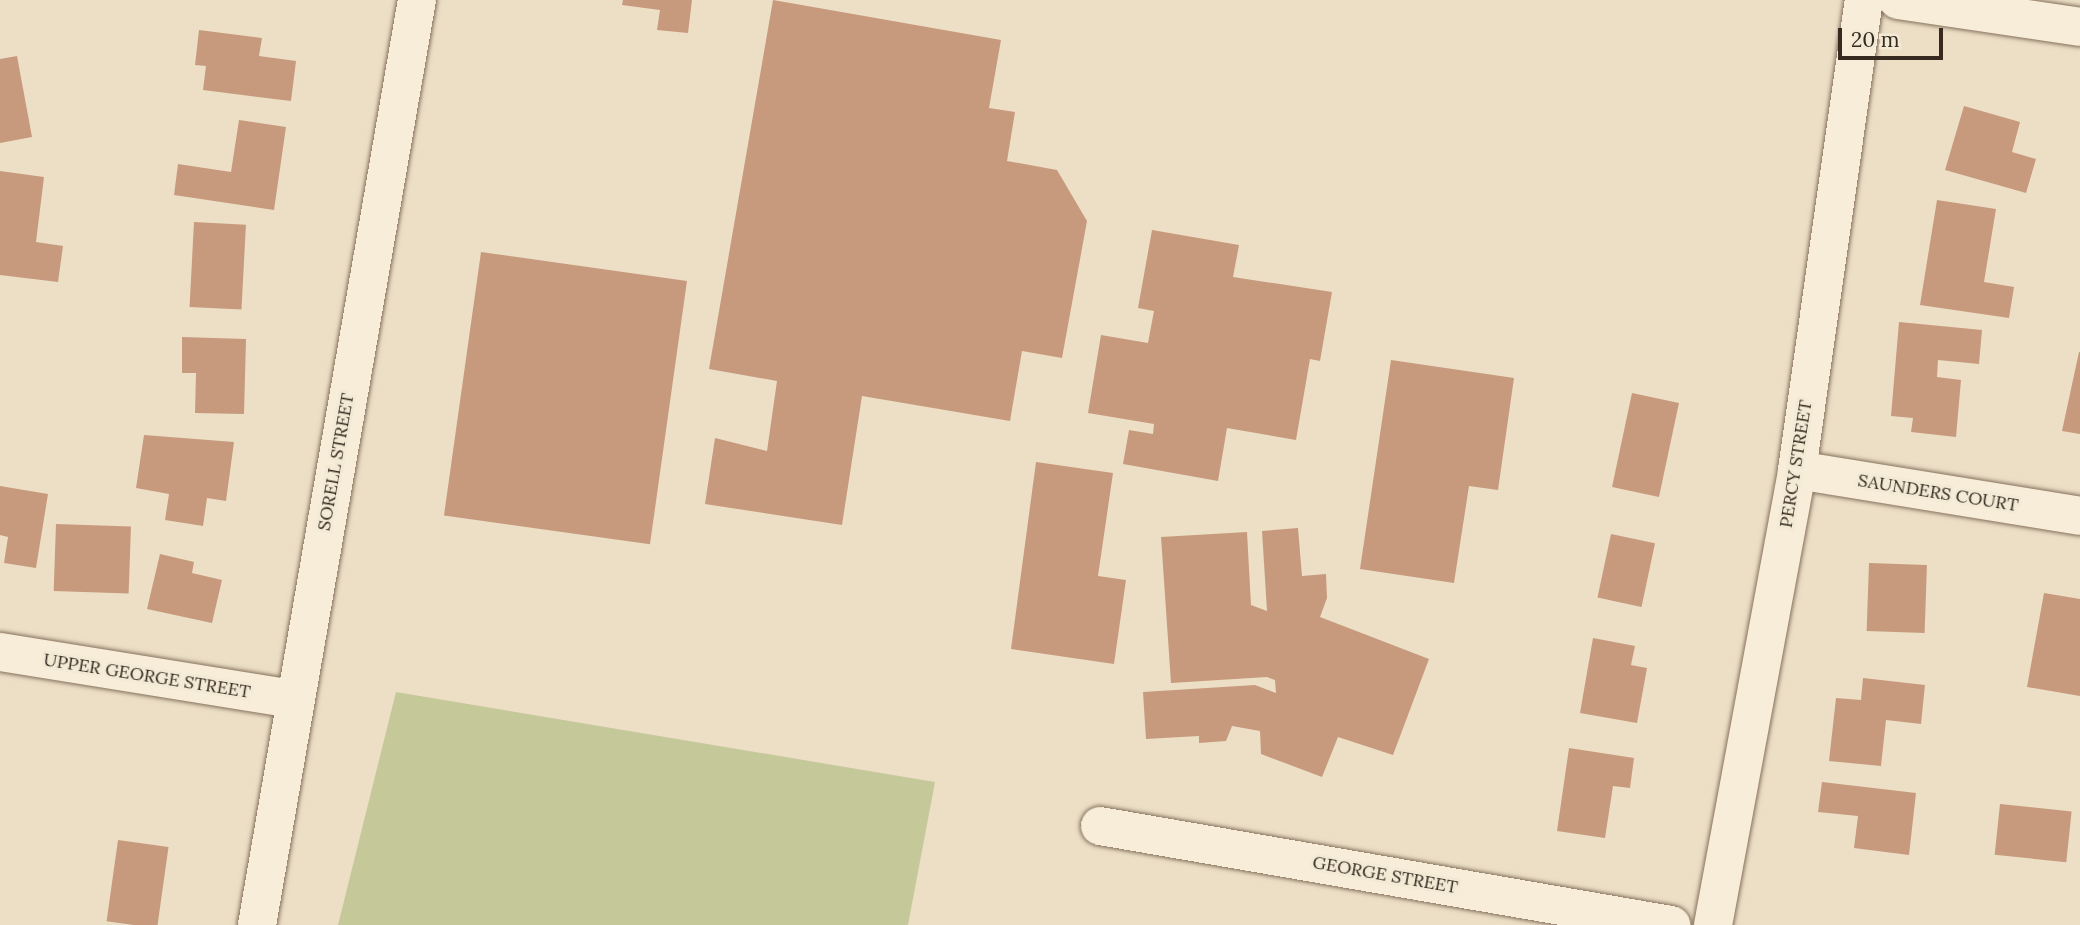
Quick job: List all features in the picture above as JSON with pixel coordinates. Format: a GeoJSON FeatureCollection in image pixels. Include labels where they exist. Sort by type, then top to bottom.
{"type":"FeatureCollection","features":[{"type":"Feature","properties":{"kind":"street","name":"SORELL STREET"},"geometry":{"type":"LineString","coordinates":[[257,925],[294,699],[418,0]]}},
{"type":"Feature","properties":{"kind":"street","name":"PERCY STREET"},"geometry":{"type":"LineString","coordinates":[[1713,925],[1797,470],[1864,0]]}},
{"type":"Feature","properties":{"kind":"street"},"geometry":{"type":"LineString","coordinates":[[1898,0],[2080,27]]}},
{"type":"Feature","properties":{"kind":"street","name":"SAUNDERS COURT"},"geometry":{"type":"LineString","coordinates":[[1797,470],[2080,516]]}},
{"type":"Feature","properties":{"kind":"street","name":"UPPER GEORGE STREET"},"geometry":{"type":"LineString","coordinates":[[0,652],[294,699]]}},
{"type":"Feature","properties":{"kind":"street","name":"GEORGE STREET"},"geometry":{"type":"LineString","coordinates":[[1100,826],[1671,925]]}},
{"type":"Feature","properties":{"kind":"green space"},"geometry":{"type":"Polygon","coordinates":[[[396,692],[935,782],[908,925],[338,925],[396,692]]]}},
{"type":"Feature","properties":{"kind":"building"},"geometry":{"type":"Polygon","coordinates":[[[623,0],[692,0],[688,33],[657,30],[660,10],[622,5],[623,0]]]}},
{"type":"Feature","properties":{"kind":"building"},"geometry":{"type":"Polygon","coordinates":[[[773,0],[1001,40],[989,108],[1015,112],[1007,161],[1057,170],[1087,221],[1062,358],[1022,351],[1010,421],[862,396],[842,525],[705,504],[715,438],[767,451],[777,381],[709,369],[773,0]]]}},
{"type":"Feature","properties":{"kind":"building"},"geometry":{"type":"Polygon","coordinates":[[[199,30],[262,38],[259,56],[296,61],[291,101],[203,90],[206,66],[195,65],[199,30]]]}},
{"type":"Feature","properties":{"kind":"building"},"geometry":{"type":"Polygon","coordinates":[[[17,56],[32,137],[0,143],[0,59],[17,56]]]}},
{"type":"Feature","properties":{"kind":"building"},"geometry":{"type":"Polygon","coordinates":[[[1964,106],[2020,122],[2012,152],[2036,159],[2026,193],[1945,170],[1964,106]]]}},
{"type":"Feature","properties":{"kind":"building"},"geometry":{"type":"Polygon","coordinates":[[[239,120],[286,127],[274,210],[174,195],[178,164],[231,172],[239,120]]]}},
{"type":"Feature","properties":{"kind":"building"},"geometry":{"type":"Polygon","coordinates":[[[0,171],[44,177],[36,242],[63,246],[58,282],[0,275],[0,171]]]}},
{"type":"Feature","properties":{"kind":"building"},"geometry":{"type":"Polygon","coordinates":[[[1937,200],[1996,209],[1984,282],[2014,287],[2009,318],[1920,305],[1937,200]]]}},
{"type":"Feature","properties":{"kind":"building"},"geometry":{"type":"Polygon","coordinates":[[[194,222],[246,225],[241,310],[190,307],[194,222]]]}},
{"type":"Feature","properties":{"kind":"building"},"geometry":{"type":"Polygon","coordinates":[[[1152,230],[1239,245],[1233,277],[1332,292],[1320,361],[1310,359],[1296,440],[1227,428],[1218,481],[1123,464],[1129,430],[1153,434],[1154,424],[1088,413],[1101,335],[1148,343],[1154,311],[1138,308],[1152,230]]]}},
{"type":"Feature","properties":{"kind":"building"},"geometry":{"type":"Polygon","coordinates":[[[481,252],[687,281],[650,544],[444,515],[481,252]]]}},
{"type":"Feature","properties":{"kind":"building"},"geometry":{"type":"Polygon","coordinates":[[[1899,322],[1982,330],[1979,364],[1938,360],[1937,377],[1961,380],[1956,437],[1911,432],[1913,418],[1891,416],[1899,322]]]}},
{"type":"Feature","properties":{"kind":"building"},"geometry":{"type":"Polygon","coordinates":[[[182,337],[246,339],[244,414],[195,413],[196,373],[182,373],[182,337]]]}},
{"type":"Feature","properties":{"kind":"building"},"geometry":{"type":"Polygon","coordinates":[[[2080,352],[2080,434],[2062,431],[2080,352]]]}},
{"type":"Feature","properties":{"kind":"building"},"geometry":{"type":"Polygon","coordinates":[[[1391,360],[1514,378],[1498,490],[1469,486],[1454,583],[1360,569],[1391,360]]]}},
{"type":"Feature","properties":{"kind":"building"},"geometry":{"type":"Polygon","coordinates":[[[1632,393],[1679,403],[1659,497],[1612,487],[1632,393]]]}},
{"type":"Feature","properties":{"kind":"building"},"geometry":{"type":"Polygon","coordinates":[[[144,435],[234,442],[226,501],[207,498],[203,526],[165,520],[169,494],[136,488],[144,435]]]}},
{"type":"Feature","properties":{"kind":"building"},"geometry":{"type":"Polygon","coordinates":[[[1036,462],[1113,473],[1098,576],[1126,580],[1114,664],[1011,649],[1036,462]]]}},
{"type":"Feature","properties":{"kind":"building"},"geometry":{"type":"Polygon","coordinates":[[[0,486],[48,494],[36,568],[4,563],[8,537],[0,535],[0,486]]]}},
{"type":"Feature","properties":{"kind":"building"},"geometry":{"type":"Polygon","coordinates":[[[56,524],[131,527],[129,594],[54,591],[56,524]]]}},
{"type":"Feature","properties":{"kind":"building"},"geometry":{"type":"Polygon","coordinates":[[[1298,528],[1302,576],[1326,574],[1327,598],[1320,617],[1429,659],[1393,755],[1338,737],[1322,777],[1261,754],[1260,731],[1232,726],[1226,741],[1199,743],[1199,736],[1146,739],[1143,692],[1255,685],[1276,693],[1275,680],[1267,677],[1171,683],[1161,537],[1247,532],[1251,605],[1267,611],[1262,531],[1298,528]]]}},
{"type":"Feature","properties":{"kind":"building"},"geometry":{"type":"Polygon","coordinates":[[[1611,534],[1655,543],[1642,607],[1597,598],[1611,534]]]}},
{"type":"Feature","properties":{"kind":"building"},"geometry":{"type":"Polygon","coordinates":[[[160,554],[194,562],[192,573],[222,580],[212,623],[147,609],[160,554]]]}},
{"type":"Feature","properties":{"kind":"building"},"geometry":{"type":"Polygon","coordinates":[[[1869,563],[1927,565],[1925,633],[1867,631],[1869,563]]]}},
{"type":"Feature","properties":{"kind":"building"},"geometry":{"type":"Polygon","coordinates":[[[2044,593],[2080,599],[2080,696],[2027,687],[2044,593]]]}},
{"type":"Feature","properties":{"kind":"building"},"geometry":{"type":"Polygon","coordinates":[[[1593,638],[1635,646],[1631,665],[1647,668],[1637,723],[1580,713],[1593,638]]]}},
{"type":"Feature","properties":{"kind":"building"},"geometry":{"type":"Polygon","coordinates":[[[1863,678],[1925,685],[1921,724],[1886,720],[1881,766],[1829,761],[1836,698],[1861,700],[1863,678]]]}},
{"type":"Feature","properties":{"kind":"building"},"geometry":{"type":"Polygon","coordinates":[[[1569,748],[1634,758],[1630,788],[1613,786],[1605,838],[1557,831],[1569,748]]]}},
{"type":"Feature","properties":{"kind":"building"},"geometry":{"type":"Polygon","coordinates":[[[1822,782],[1916,793],[1909,855],[1854,848],[1858,816],[1818,812],[1822,782]]]}},
{"type":"Feature","properties":{"kind":"building"},"geometry":{"type":"Polygon","coordinates":[[[2000,804],[2072,812],[2066,862],[1995,855],[2000,804]]]}},
{"type":"Feature","properties":{"kind":"building"},"geometry":{"type":"Polygon","coordinates":[[[118,840],[169,847],[158,925],[107,921],[118,840]]]}}]}
